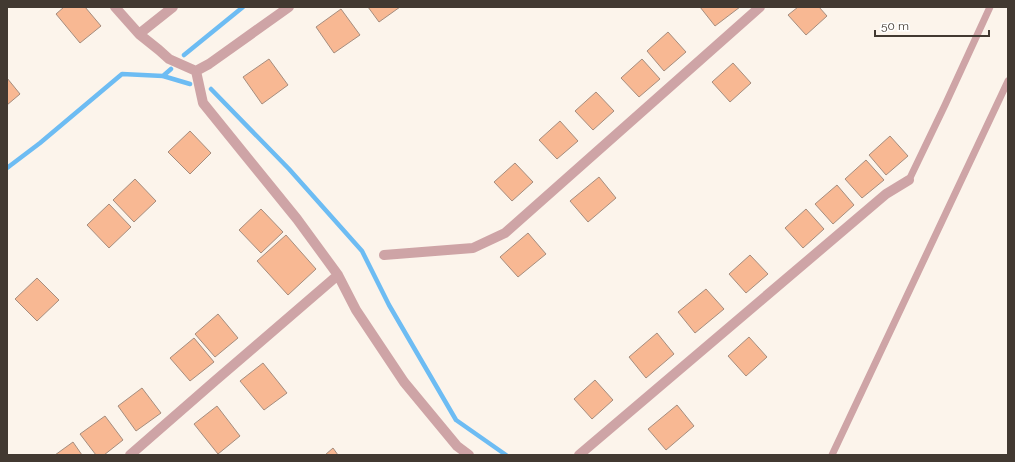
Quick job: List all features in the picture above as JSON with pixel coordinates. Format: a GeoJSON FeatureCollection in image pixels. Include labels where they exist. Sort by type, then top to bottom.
{"type":"FeatureCollection","features":[{"type":"Feature","properties":{"kind":"street"},"geometry":{"type":"LineString","coordinates":[[115,7],[139,34],[169,60],[196,71]]}},
{"type":"Feature","properties":{"kind":"street"},"geometry":{"type":"LineString","coordinates":[[139,34],[173,7]]}},
{"type":"Feature","properties":{"kind":"street"},"geometry":{"type":"LineString","coordinates":[[196,71],[209,64],[289,7]]}},
{"type":"Feature","properties":{"kind":"street"},"geometry":{"type":"LineString","coordinates":[[384,255],[473,248],[505,233],[760,7]]}},
{"type":"Feature","properties":{"kind":"street"},"geometry":{"type":"LineString","coordinates":[[196,71],[203,103],[292,213],[338,275],[356,310],[404,382],[457,446],[469,455]]}},
{"type":"Feature","properties":{"kind":"street"},"geometry":{"type":"LineString","coordinates":[[579,455],[886,194],[909,180]]}},
{"type":"Feature","properties":{"kind":"street"},"geometry":{"type":"LineString","coordinates":[[130,455],[338,275]]}},
{"type":"Feature","properties":{"kind":"lane"},"geometry":{"type":"LineString","coordinates":[[909,180],[990,7]]}},
{"type":"Feature","properties":{"kind":"lane"},"geometry":{"type":"LineString","coordinates":[[832,455],[1008,81]]}},
{"type":"Feature","properties":{"kind":"building"},"geometry":{"type":"Polygon","coordinates":[[[64,7],[85,7],[101,26],[80,43],[56,14],[64,7]]]}},
{"type":"Feature","properties":{"kind":"building"},"geometry":{"type":"Polygon","coordinates":[[[368,7],[400,7],[379,22],[368,7]]]}},
{"type":"Feature","properties":{"kind":"building"},"geometry":{"type":"Polygon","coordinates":[[[700,7],[740,7],[715,26],[700,7]]]}},
{"type":"Feature","properties":{"kind":"building"},"geometry":{"type":"Polygon","coordinates":[[[798,7],[819,7],[827,16],[806,35],[788,15],[798,7]]]}},
{"type":"Feature","properties":{"kind":"building"},"geometry":{"type":"Polygon","coordinates":[[[341,9],[360,35],[334,53],[316,27],[341,9]]]}},
{"type":"Feature","properties":{"kind":"building"},"geometry":{"type":"Polygon","coordinates":[[[668,32],[686,52],[664,71],[647,51],[668,32]]]}},
{"type":"Feature","properties":{"kind":"building"},"geometry":{"type":"Polygon","coordinates":[[[269,59],[288,85],[262,104],[243,77],[269,59]]]}},
{"type":"Feature","properties":{"kind":"building"},"geometry":{"type":"Polygon","coordinates":[[[642,59],[660,79],[639,97],[621,78],[642,59]]]}},
{"type":"Feature","properties":{"kind":"building"},"geometry":{"type":"Polygon","coordinates":[[[733,63],[751,83],[730,102],[712,82],[733,63]]]}},
{"type":"Feature","properties":{"kind":"building"},"geometry":{"type":"Polygon","coordinates":[[[7,78],[20,94],[7,105],[7,78]]]}},
{"type":"Feature","properties":{"kind":"building"},"geometry":{"type":"Polygon","coordinates":[[[596,92],[614,111],[593,130],[575,111],[596,92]]]}},
{"type":"Feature","properties":{"kind":"building"},"geometry":{"type":"Polygon","coordinates":[[[560,121],[578,141],[557,159],[539,140],[560,121]]]}},
{"type":"Feature","properties":{"kind":"building"},"geometry":{"type":"Polygon","coordinates":[[[190,131],[211,153],[190,174],[168,152],[190,131]]]}},
{"type":"Feature","properties":{"kind":"building"},"geometry":{"type":"Polygon","coordinates":[[[890,136],[908,156],[886,175],[869,155],[890,136]]]}},
{"type":"Feature","properties":{"kind":"building"},"geometry":{"type":"Polygon","coordinates":[[[866,160],[884,180],[862,198],[845,179],[866,160]]]}},
{"type":"Feature","properties":{"kind":"building"},"geometry":{"type":"Polygon","coordinates":[[[515,163],[533,182],[512,201],[494,182],[515,163]]]}},
{"type":"Feature","properties":{"kind":"building"},"geometry":{"type":"Polygon","coordinates":[[[599,177],[616,198],[588,222],[570,201],[599,177]]]}},
{"type":"Feature","properties":{"kind":"building"},"geometry":{"type":"Polygon","coordinates":[[[135,179],[156,201],[134,222],[113,200],[135,179]]]}},
{"type":"Feature","properties":{"kind":"building"},"geometry":{"type":"Polygon","coordinates":[[[837,185],[854,205],[833,224],[815,204],[837,185]]]}},
{"type":"Feature","properties":{"kind":"building"},"geometry":{"type":"Polygon","coordinates":[[[109,204],[131,227],[109,248],[87,225],[109,204]]]}},
{"type":"Feature","properties":{"kind":"building"},"geometry":{"type":"Polygon","coordinates":[[[261,209],[283,232],[261,253],[239,230],[261,209]]]}},
{"type":"Feature","properties":{"kind":"building"},"geometry":{"type":"Polygon","coordinates":[[[806,209],[824,229],[803,248],[785,228],[806,209]]]}},
{"type":"Feature","properties":{"kind":"building"},"geometry":{"type":"Polygon","coordinates":[[[528,233],[546,254],[518,277],[500,257],[528,233]]]}},
{"type":"Feature","properties":{"kind":"building"},"geometry":{"type":"Polygon","coordinates":[[[286,235],[316,269],[288,295],[257,261],[286,235]]]}},
{"type":"Feature","properties":{"kind":"building"},"geometry":{"type":"Polygon","coordinates":[[[750,255],[768,274],[746,293],[729,274],[750,255]]]}},
{"type":"Feature","properties":{"kind":"building"},"geometry":{"type":"Polygon","coordinates":[[[37,278],[59,300],[37,321],[15,299],[37,278]]]}},
{"type":"Feature","properties":{"kind":"building"},"geometry":{"type":"Polygon","coordinates":[[[706,289],[724,309],[695,333],[678,312],[706,289]]]}},
{"type":"Feature","properties":{"kind":"building"},"geometry":{"type":"Polygon","coordinates":[[[218,314],[238,338],[215,357],[195,334],[218,314]]]}},
{"type":"Feature","properties":{"kind":"building"},"geometry":{"type":"Polygon","coordinates":[[[657,333],[674,354],[646,378],[629,357],[657,333]]]}},
{"type":"Feature","properties":{"kind":"building"},"geometry":{"type":"Polygon","coordinates":[[[749,337],[767,357],[746,376],[728,356],[749,337]]]}},
{"type":"Feature","properties":{"kind":"building"},"geometry":{"type":"Polygon","coordinates":[[[194,338],[214,362],[190,381],[170,358],[194,338]]]}},
{"type":"Feature","properties":{"kind":"building"},"geometry":{"type":"Polygon","coordinates":[[[263,363],[287,393],[264,410],[240,381],[263,363]]]}},
{"type":"Feature","properties":{"kind":"building"},"geometry":{"type":"Polygon","coordinates":[[[595,380],[613,400],[592,419],[574,399],[595,380]]]}},
{"type":"Feature","properties":{"kind":"building"},"geometry":{"type":"Polygon","coordinates":[[[142,388],[161,413],[136,431],[118,406],[142,388]]]}},
{"type":"Feature","properties":{"kind":"building"},"geometry":{"type":"Polygon","coordinates":[[[677,405],[694,426],[666,450],[648,429],[677,405]]]}},
{"type":"Feature","properties":{"kind":"building"},"geometry":{"type":"Polygon","coordinates":[[[217,406],[240,436],[218,454],[194,424],[217,406]]]}},
{"type":"Feature","properties":{"kind":"building"},"geometry":{"type":"Polygon","coordinates":[[[105,416],[123,440],[104,455],[96,455],[80,434],[105,416]]]}},
{"type":"Feature","properties":{"kind":"building"},"geometry":{"type":"Polygon","coordinates":[[[73,442],[82,455],[55,455],[73,442]]]}},
{"type":"Feature","properties":{"kind":"building"},"geometry":{"type":"Polygon","coordinates":[[[333,448],[338,455],[325,455],[333,448]]]}},
{"type":"Feature","properties":{"kind":"waterway"},"geometry":{"type":"LineString","coordinates":[[184,55],[243,7]]}},
{"type":"Feature","properties":{"kind":"waterway"},"geometry":{"type":"LineString","coordinates":[[163,76],[171,69]]}},
{"type":"Feature","properties":{"kind":"waterway"},"geometry":{"type":"LineString","coordinates":[[7,168],[40,143],[122,74],[163,76],[190,84]]}},
{"type":"Feature","properties":{"kind":"waterway"},"geometry":{"type":"LineString","coordinates":[[211,89],[289,169],[362,251],[389,305],[456,420],[506,455]]}}]}
